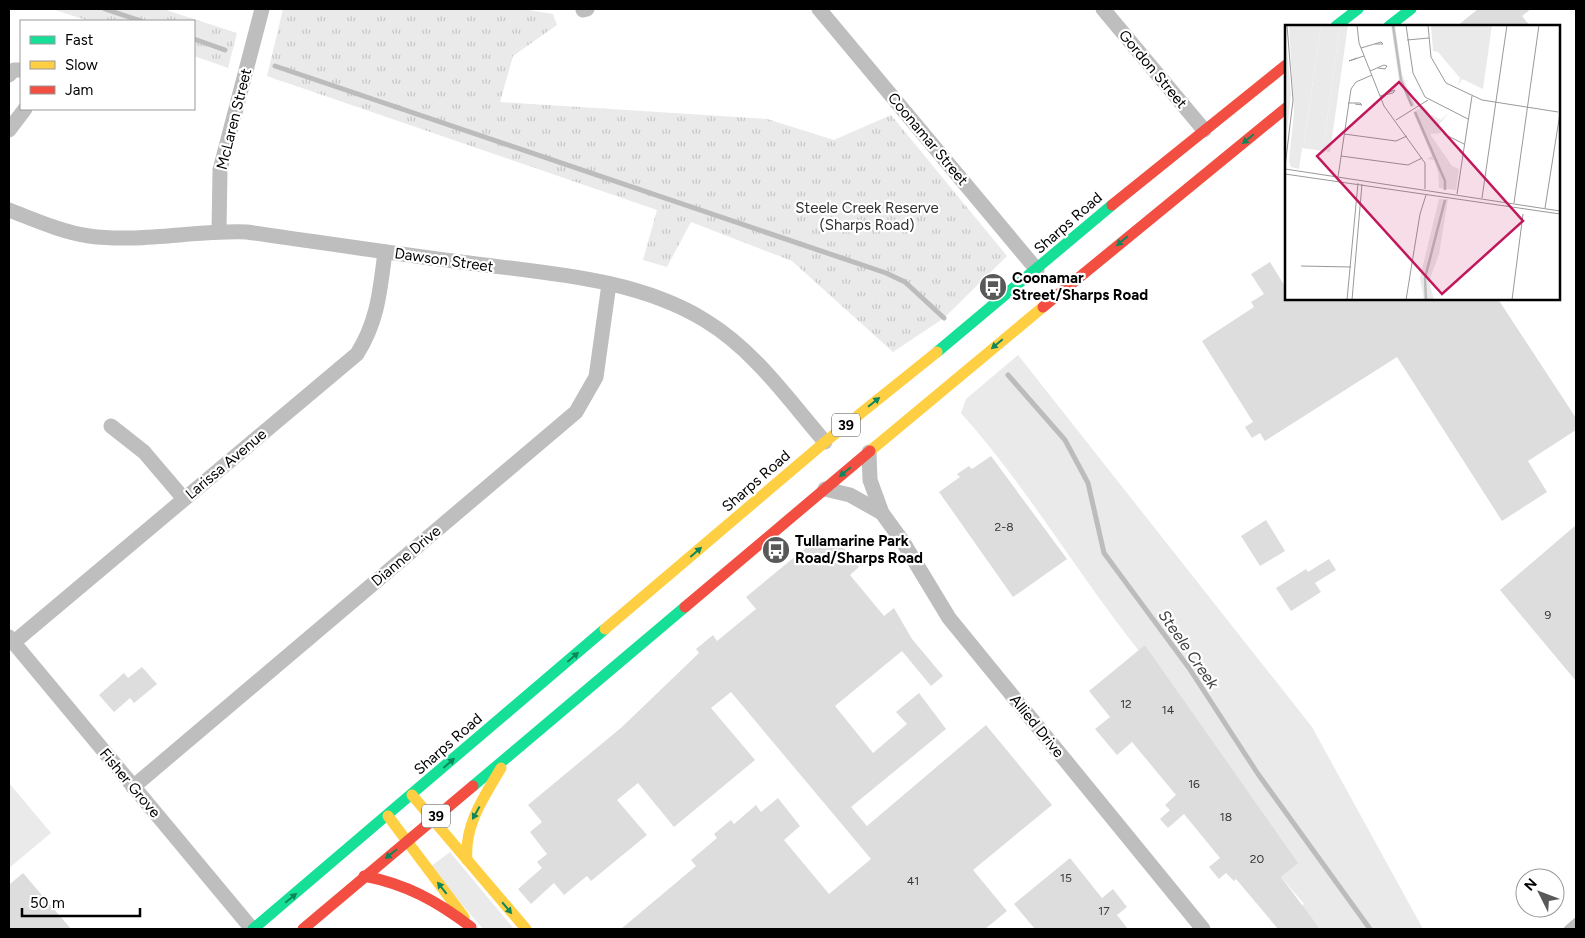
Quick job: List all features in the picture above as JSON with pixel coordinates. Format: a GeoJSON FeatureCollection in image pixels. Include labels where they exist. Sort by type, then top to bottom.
{"type":"FeatureCollection","features":[{"type":"Feature","properties":{"kind":"main road"},"geometry":{"type":"LineString","coordinates":[[1337,25],[1358,9]]}},
{"type":"Feature","properties":{"kind":"main road"},"geometry":{"type":"LineString","coordinates":[[1390,25],[1410,9]]}},
{"type":"Feature","properties":{"kind":"main road","name":"Sharps Road"},"geometry":{"type":"LineString","coordinates":[[252,929],[832,444],[1036,270],[1132,194],[1204,130],[1285,66]]}},
{"type":"Feature","properties":{"kind":"main road","name":"39"},"geometry":{"type":"LineString","coordinates":[[303,929],[869,452],[1149,213],[1285,109]]}},
{"type":"Feature","properties":{"kind":"main road"},"geometry":{"type":"LineString","coordinates":[[879,423],[898,427]]}},
{"type":"Feature","properties":{"kind":"main road"},"geometry":{"type":"LineString","coordinates":[[467,860],[465,843],[471,823],[508,755]]}},
{"type":"Feature","properties":{"kind":"main road"},"geometry":{"type":"LineString","coordinates":[[412,795],[526,929]]}},
{"type":"Feature","properties":{"kind":"main road"},"geometry":{"type":"LineString","coordinates":[[388,816],[405,842],[472,928]]}},
{"type":"Feature","properties":{"kind":"main road"},"geometry":{"type":"LineString","coordinates":[[364,876],[396,882],[415,889],[445,907],[472,928]]}},
{"type":"Feature","properties":{"kind":"street","name":"McLaren Street"},"geometry":{"type":"LineString","coordinates":[[219,231],[220,170],[262,9]]}},
{"type":"Feature","properties":{"kind":"street","name":"Coonamar Street"},"geometry":{"type":"LineString","coordinates":[[819,9],[1036,270]]}},
{"type":"Feature","properties":{"kind":"street","name":"Gordon Street"},"geometry":{"type":"LineString","coordinates":[[1102,9],[1204,130]]}},
{"type":"Feature","properties":{"kind":"street"},"geometry":{"type":"LineString","coordinates":[[9,130],[24,110]]}},
{"type":"Feature","properties":{"kind":"street","name":"Dawson Street"},"geometry":{"type":"LineString","coordinates":[[9,210],[60,229],[96,237],[135,237],[219,231],[247,232],[610,284],[655,296],[706,321],[736,342],[832,444]]}},
{"type":"Feature","properties":{"kind":"street","name":"Larissa Avenue"},"geometry":{"type":"LineString","coordinates":[[11,640],[184,499],[357,354],[368,337],[376,315],[385,252]]}},
{"type":"Feature","properties":{"kind":"street","name":"Dianne Drive"},"geometry":{"type":"LineString","coordinates":[[133,787],[576,412],[587,397],[596,378],[610,284]]}},
{"type":"Feature","properties":{"kind":"street"},"geometry":{"type":"LineString","coordinates":[[111,426],[144,452],[184,499]]}},
{"type":"Feature","properties":{"kind":"street","name":"Allied Drive"},"geometry":{"type":"LineString","coordinates":[[869,452],[870,480],[882,514],[903,542],[956,628],[1204,929]]}},
{"type":"Feature","properties":{"kind":"street","name":"Allied Drive"},"geometry":{"type":"LineString","coordinates":[[825,489],[850,495],[882,514]]}},
{"type":"Feature","properties":{"kind":"street","name":"Fisher Grove"},"geometry":{"type":"LineString","coordinates":[[11,640],[252,929]]}},
{"type":"Feature","properties":{"kind":"lane"},"geometry":{"type":"LineString","coordinates":[[1568,929],[1576,922]]}},
{"type":"Feature","properties":{"kind":"green space"},"geometry":{"type":"Polygon","coordinates":[[[52,9],[163,9],[237,33],[228,68],[195,56],[195,20],[86,20],[52,9]]]}},
{"type":"Feature","properties":{"kind":"green space","name":"Steele Creek Reserve (Sharps Road)"},"geometry":{"type":"Polygon","coordinates":[[[283,9],[522,9],[553,14],[557,25],[513,56],[500,102],[767,119],[834,140],[891,115],[1007,256],[944,318],[893,352],[792,261],[691,222],[667,267],[643,260],[657,210],[267,76],[283,9]]]}},
{"type":"Feature","properties":{"kind":"green space"},"geometry":{"type":"Polygon","coordinates":[[[1018,355],[1312,727],[1423,929],[1320,929],[1301,906],[1304,904],[1281,877],[1297,863],[1145,645],[1139,651],[1008,470],[961,413],[966,399],[1018,355]]]}},
{"type":"Feature","properties":{"kind":"green space"},"geometry":{"type":"Polygon","coordinates":[[[9,783],[51,833],[9,868],[9,783]]]}},
{"type":"Feature","properties":{"kind":"green space"},"geometry":{"type":"Polygon","coordinates":[[[450,852],[514,929],[483,929],[430,867],[450,852]]]}},
{"type":"Feature","properties":{"kind":"building"},"geometry":{"type":"Polygon","coordinates":[[[1478,9],[1531,9],[1522,16],[1529,25],[1458,25],[1478,9]]]}},
{"type":"Feature","properties":{"kind":"building"},"geometry":{"type":"Polygon","coordinates":[[[1270,262],[1285,286],[1285,300],[1499,300],[1576,418],[1576,430],[1528,461],[1547,492],[1502,521],[1397,357],[1265,441],[1260,433],[1252,438],[1245,427],[1253,422],[1202,341],[1254,307],[1251,302],[1264,294],[1251,274],[1270,262]]]}},
{"type":"Feature","properties":{"kind":"building"},"geometry":{"type":"Polygon","coordinates":[[[991,456],[1067,559],[1013,597],[939,492],[960,477],[957,474],[969,466],[972,469],[991,456]]]}},
{"type":"Feature","properties":{"kind":"building"},"geometry":{"type":"Polygon","coordinates":[[[1266,520],[1285,551],[1260,566],[1241,536],[1266,520]]]}},
{"type":"Feature","properties":{"kind":"building"},"geometry":{"type":"Polygon","coordinates":[[[1576,525],[1576,681],[1500,590],[1576,525]]]}},
{"type":"Feature","properties":{"kind":"building"},"geometry":{"type":"Polygon","coordinates":[[[819,537],[824,543],[840,543],[859,567],[850,575],[884,616],[894,608],[912,639],[943,676],[931,686],[902,651],[835,706],[873,753],[907,724],[896,712],[919,693],[946,729],[851,807],[867,826],[986,725],[1052,805],[973,870],[1007,911],[985,929],[621,929],[696,866],[691,860],[717,838],[714,834],[731,820],[734,824],[756,805],[761,812],[778,798],[800,826],[784,840],[829,894],[871,859],[731,692],[711,708],[755,760],[674,827],[638,783],[617,800],[647,835],[591,881],[587,876],[564,895],[554,883],[531,904],[518,889],[542,868],[537,862],[547,854],[530,832],[542,822],[528,805],[622,727],[699,653],[696,649],[713,635],[717,641],[756,609],[746,597],[819,537]]]}},
{"type":"Feature","properties":{"kind":"building"},"geometry":{"type":"Polygon","coordinates":[[[1329,559],[1336,570],[1315,583],[1321,592],[1291,611],[1276,588],[1306,569],[1308,572],[1329,559]]]}},
{"type":"Feature","properties":{"kind":"building"},"geometry":{"type":"Polygon","coordinates":[[[1145,645],[1298,863],[1281,877],[1320,929],[1278,929],[1236,879],[1234,881],[1226,873],[1219,879],[1209,867],[1220,858],[1184,814],[1168,828],[1160,819],[1170,810],[1165,805],[1176,795],[1132,742],[1117,755],[1095,729],[1110,717],[1089,691],[1145,645]]]}},
{"type":"Feature","properties":{"kind":"building"},"geometry":{"type":"Polygon","coordinates":[[[142,667],[157,684],[134,703],[130,698],[114,712],[99,695],[124,673],[128,678],[142,667]]]}},
{"type":"Feature","properties":{"kind":"building"},"geometry":{"type":"Polygon","coordinates":[[[1070,858],[1102,898],[1113,889],[1127,907],[1117,915],[1128,929],[1035,929],[1014,904],[1070,858]]]}},
{"type":"Feature","properties":{"kind":"building"},"geometry":{"type":"Polygon","coordinates":[[[23,873],[71,929],[9,929],[9,885],[23,873]]]}},
{"type":"Feature","properties":{"kind":"waterway"},"geometry":{"type":"LineString","coordinates":[[105,9],[138,20]]}},
{"type":"Feature","properties":{"kind":"waterway"},"geometry":{"type":"LineString","coordinates":[[195,39],[225,50]]}},
{"type":"Feature","properties":{"kind":"waterway"},"geometry":{"type":"LineString","coordinates":[[275,66],[886,273],[905,282],[944,318]]}},
{"type":"Feature","properties":{"kind":"waterway","name":"Steele Creek"},"geometry":{"type":"LineString","coordinates":[[1008,375],[1065,440],[1088,483],[1104,553],[1189,668],[1258,774],[1370,929]]}},
{"type":"Feature","properties":{"kind":"traffic: fast"},"geometry":{"type":"LineString","coordinates":[[1337,25],[1358,9]]}},
{"type":"Feature","properties":{"kind":"traffic: fast"},"geometry":{"type":"LineString","coordinates":[[1390,25],[1411,9]]}},
{"type":"Feature","properties":{"kind":"traffic: fast"},"geometry":{"type":"LineString","coordinates":[[937,352],[1112,205]]}},
{"type":"Feature","properties":{"kind":"traffic: fast"},"geometry":{"type":"LineString","coordinates":[[473,786],[685,607]]}},
{"type":"Feature","properties":{"kind":"traffic: fast"},"geometry":{"type":"LineString","coordinates":[[253,929],[605,629]]}},
{"type":"Feature","properties":{"kind":"traffic: slow"},"geometry":{"type":"LineString","coordinates":[[870,451],[1043,307]]}},
{"type":"Feature","properties":{"kind":"traffic: slow"},"geometry":{"type":"LineString","coordinates":[[605,629],[825,442],[937,352]]}},
{"type":"Feature","properties":{"kind":"traffic: slow"},"geometry":{"type":"LineString","coordinates":[[467,860],[469,835],[476,812],[501,768]]}},
{"type":"Feature","properties":{"kind":"traffic: slow"},"geometry":{"type":"LineString","coordinates":[[412,795],[526,929]]}},
{"type":"Feature","properties":{"kind":"traffic: slow"},"geometry":{"type":"LineString","coordinates":[[388,816],[464,917]]}},
{"type":"Feature","properties":{"kind":"traffic: jam"},"geometry":{"type":"LineString","coordinates":[[1112,205],[1285,66]]}},
{"type":"Feature","properties":{"kind":"traffic: jam"},"geometry":{"type":"LineString","coordinates":[[1043,307],[1285,109]]}},
{"type":"Feature","properties":{"kind":"traffic: jam"},"geometry":{"type":"LineString","coordinates":[[685,607],[870,451]]}},
{"type":"Feature","properties":{"kind":"traffic: jam"},"geometry":{"type":"LineString","coordinates":[[303,929],[473,786]]}},
{"type":"Feature","properties":{"kind":"traffic: jam"},"geometry":{"type":"LineString","coordinates":[[364,876],[379,879],[421,895],[446,909],[471,927]]}},
{"type":"Feature","properties":{"kind":"place","name":"Coonamar Street/Sharps Road"},"geometry":{"type":"Point","coordinates":[993,287]}},
{"type":"Feature","properties":{"kind":"place","name":"Tullamarine Park Road/Sharps Road"},"geometry":{"type":"Point","coordinates":[776,550]}}]}
